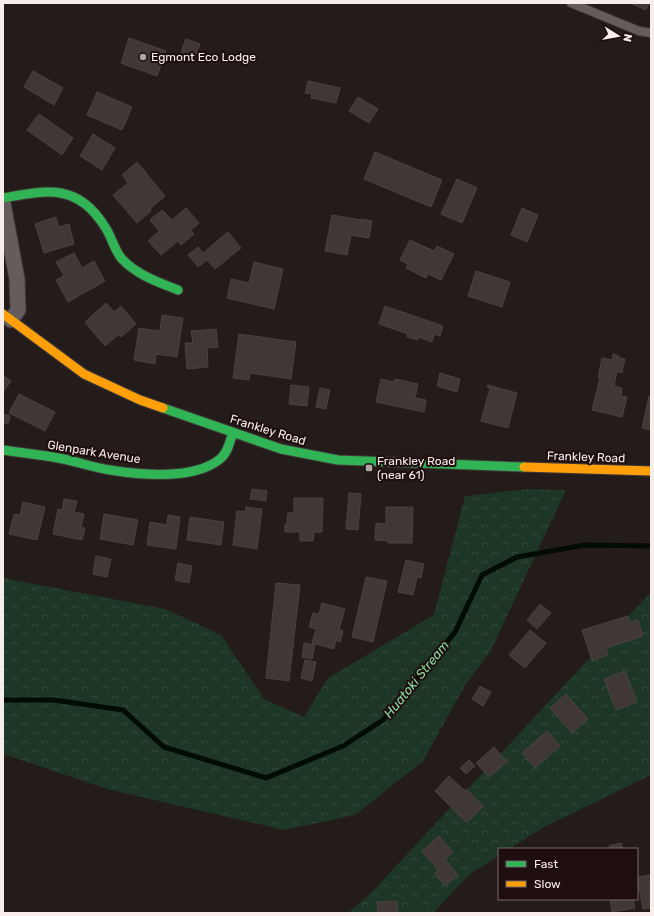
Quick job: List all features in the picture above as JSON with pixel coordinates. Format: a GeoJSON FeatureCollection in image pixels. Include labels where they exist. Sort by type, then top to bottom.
{"type":"FeatureCollection","features":[{"type":"Feature","properties":{"kind":"street"},"geometry":{"type":"LineString","coordinates":[[3,198],[45,191],[63,192],[78,198],[92,209],[106,227],[121,258],[141,274],[178,290]]}},
{"type":"Feature","properties":{"kind":"street"},"geometry":{"type":"LineString","coordinates":[[3,203],[17,279],[18,310],[7,317]]}},
{"type":"Feature","properties":{"kind":"street","name":"Frankley Road"},"geometry":{"type":"LineString","coordinates":[[7,317],[84,374],[140,400],[281,449],[338,460],[651,471]]}},
{"type":"Feature","properties":{"kind":"street","name":"Glenpark Avenue"},"geometry":{"type":"LineString","coordinates":[[3,450],[62,459],[110,470],[157,474],[185,472],[207,468],[220,459],[227,448],[233,432]]}},
{"type":"Feature","properties":{"kind":"lane"},"geometry":{"type":"LineString","coordinates":[[571,3],[639,31],[651,33]]}},
{"type":"Feature","properties":{"kind":"green space"},"geometry":{"type":"Polygon","coordinates":[[[529,489],[566,490],[491,650],[464,687],[423,761],[355,815],[284,830],[107,789],[3,754],[3,578],[165,609],[221,635],[264,699],[304,717],[328,678],[434,615],[465,496],[529,489]]]}},
{"type":"Feature","properties":{"kind":"green space"},"geometry":{"type":"Polygon","coordinates":[[[651,592],[651,775],[544,827],[511,848],[498,848],[498,856],[469,875],[433,913],[348,913],[371,893],[651,592]]]}},
{"type":"Feature","properties":{"kind":"building"},"geometry":{"type":"Polygon","coordinates":[[[630,3],[649,3],[646,10],[630,3]]]}},
{"type":"Feature","properties":{"kind":"building","name":"Egmont Eco Lodge"},"geometry":{"type":"Polygon","coordinates":[[[129,38],[166,51],[157,76],[121,63],[129,38]]]}},
{"type":"Feature","properties":{"kind":"building"},"geometry":{"type":"Polygon","coordinates":[[[186,39],[200,44],[195,57],[181,52],[186,39]]]}},
{"type":"Feature","properties":{"kind":"building"},"geometry":{"type":"Polygon","coordinates":[[[33,71],[63,88],[54,105],[24,87],[33,71]]]}},
{"type":"Feature","properties":{"kind":"building"},"geometry":{"type":"Polygon","coordinates":[[[308,81],[340,88],[336,103],[311,98],[312,94],[305,93],[308,81]]]}},
{"type":"Feature","properties":{"kind":"building"},"geometry":{"type":"Polygon","coordinates":[[[97,92],[132,107],[122,130],[87,115],[97,92]]]}},
{"type":"Feature","properties":{"kind":"building"},"geometry":{"type":"Polygon","coordinates":[[[358,97],[378,109],[369,123],[349,111],[358,97]]]}},
{"type":"Feature","properties":{"kind":"building"},"geometry":{"type":"Polygon","coordinates":[[[39,114],[73,138],[62,155],[27,130],[39,114]]]}},
{"type":"Feature","properties":{"kind":"building"},"geometry":{"type":"Polygon","coordinates":[[[93,134],[115,148],[102,170],[80,156],[93,134]]]}},
{"type":"Feature","properties":{"kind":"building"},"geometry":{"type":"Polygon","coordinates":[[[375,152],[442,180],[431,207],[364,179],[375,152]]]}},
{"type":"Feature","properties":{"kind":"building"},"geometry":{"type":"Polygon","coordinates":[[[137,162],[165,196],[137,223],[113,195],[128,183],[122,175],[137,162]]]}},
{"type":"Feature","properties":{"kind":"building"},"geometry":{"type":"Polygon","coordinates":[[[457,179],[477,188],[462,223],[441,214],[457,179]]]}},
{"type":"Feature","properties":{"kind":"building"},"geometry":{"type":"Polygon","coordinates":[[[186,208],[199,223],[191,230],[194,234],[181,245],[178,241],[161,255],[148,241],[159,231],[150,220],[162,210],[172,220],[186,208]]]}},
{"type":"Feature","properties":{"kind":"building"},"geometry":{"type":"Polygon","coordinates":[[[522,208],[538,215],[527,242],[511,235],[522,208]]]}},
{"type":"Feature","properties":{"kind":"building"},"geometry":{"type":"Polygon","coordinates":[[[332,215],[372,221],[369,238],[351,235],[347,255],[325,251],[332,215]]]}},
{"type":"Feature","properties":{"kind":"building"},"geometry":{"type":"Polygon","coordinates":[[[56,217],[59,227],[69,224],[74,244],[44,253],[35,224],[56,217]]]}},
{"type":"Feature","properties":{"kind":"building"},"geometry":{"type":"Polygon","coordinates":[[[228,232],[241,248],[215,269],[207,260],[198,267],[188,255],[198,247],[203,253],[228,232]]]}},
{"type":"Feature","properties":{"kind":"building"},"geometry":{"type":"Polygon","coordinates":[[[410,240],[434,251],[437,246],[454,254],[441,280],[428,274],[426,278],[406,268],[408,264],[400,260],[410,240]]]}},
{"type":"Feature","properties":{"kind":"building"},"geometry":{"type":"Polygon","coordinates":[[[74,253],[82,268],[94,261],[105,281],[68,302],[56,280],[64,276],[56,262],[74,253]]]}},
{"type":"Feature","properties":{"kind":"building"},"geometry":{"type":"Polygon","coordinates":[[[254,262],[283,269],[274,309],[227,298],[231,279],[249,283],[254,262]]]}},
{"type":"Feature","properties":{"kind":"building"},"geometry":{"type":"Polygon","coordinates":[[[476,271],[510,282],[502,307],[468,296],[476,271]]]}},
{"type":"Feature","properties":{"kind":"building"},"geometry":{"type":"Polygon","coordinates":[[[106,303],[114,312],[121,306],[136,324],[121,337],[119,334],[105,346],[85,322],[106,303]]]}},
{"type":"Feature","properties":{"kind":"building"},"geometry":{"type":"Polygon","coordinates":[[[385,306],[443,326],[440,336],[434,334],[432,342],[419,337],[418,340],[407,337],[408,334],[379,324],[385,306]]]}},
{"type":"Feature","properties":{"kind":"building"},"geometry":{"type":"Polygon","coordinates":[[[162,315],[183,318],[177,357],[156,354],[155,364],[134,360],[139,328],[160,331],[162,315]]]}},
{"type":"Feature","properties":{"kind":"building"},"geometry":{"type":"Polygon","coordinates":[[[216,329],[218,347],[207,348],[208,367],[187,369],[185,343],[193,343],[191,331],[216,329]]]}},
{"type":"Feature","properties":{"kind":"building"},"geometry":{"type":"Polygon","coordinates":[[[239,334],[296,342],[291,379],[250,373],[249,380],[233,378],[239,334]]]}},
{"type":"Feature","properties":{"kind":"building"},"geometry":{"type":"Polygon","coordinates":[[[613,354],[619,356],[619,358],[625,359],[622,373],[617,371],[614,386],[622,388],[621,396],[627,397],[622,417],[592,410],[600,378],[598,378],[602,358],[612,360],[613,354]]]}},
{"type":"Feature","properties":{"kind":"building"},"geometry":{"type":"Polygon","coordinates":[[[440,373],[460,379],[457,392],[437,386],[440,373]]]}},
{"type":"Feature","properties":{"kind":"building"},"geometry":{"type":"Polygon","coordinates":[[[3,375],[11,381],[3,392],[3,375]]]}},
{"type":"Feature","properties":{"kind":"building"},"geometry":{"type":"Polygon","coordinates":[[[381,379],[394,382],[395,379],[418,384],[415,398],[426,400],[424,412],[376,402],[381,379]]]}},
{"type":"Feature","properties":{"kind":"building"},"geometry":{"type":"Polygon","coordinates":[[[291,385],[309,387],[307,406],[289,404],[291,385]]]}},
{"type":"Feature","properties":{"kind":"building"},"geometry":{"type":"Polygon","coordinates":[[[488,385],[517,393],[508,428],[481,421],[490,388],[487,387],[488,385]]]}},
{"type":"Feature","properties":{"kind":"building"},"geometry":{"type":"Polygon","coordinates":[[[320,388],[330,390],[326,409],[316,407],[320,388]]]}},
{"type":"Feature","properties":{"kind":"building"},"geometry":{"type":"Polygon","coordinates":[[[19,394],[55,412],[45,431],[9,413],[19,394]]]}},
{"type":"Feature","properties":{"kind":"building"},"geometry":{"type":"Polygon","coordinates":[[[649,396],[651,396],[651,430],[642,428],[649,396]]]}},
{"type":"Feature","properties":{"kind":"building"},"geometry":{"type":"Polygon","coordinates":[[[3,414],[10,416],[8,424],[3,423],[3,414]]]}},
{"type":"Feature","properties":{"kind":"building"},"geometry":{"type":"Polygon","coordinates":[[[252,489],[267,491],[266,501],[250,499],[252,489]]]}},
{"type":"Feature","properties":{"kind":"building"},"geometry":{"type":"Polygon","coordinates":[[[349,493],[361,494],[358,530],[346,529],[349,493]]]}},
{"type":"Feature","properties":{"kind":"building"},"geometry":{"type":"Polygon","coordinates":[[[294,498],[323,498],[322,532],[314,532],[313,541],[300,541],[300,532],[285,532],[285,524],[287,524],[288,513],[294,513],[294,498]]]}},
{"type":"Feature","properties":{"kind":"building"},"geometry":{"type":"Polygon","coordinates":[[[64,499],[77,501],[74,512],[84,514],[81,527],[85,528],[82,540],[53,534],[58,509],[62,510],[64,499]]]}},
{"type":"Feature","properties":{"kind":"building"},"geometry":{"type":"Polygon","coordinates":[[[23,502],[45,507],[37,540],[9,534],[14,514],[20,515],[23,502]]]}},
{"type":"Feature","properties":{"kind":"building"},"geometry":{"type":"Polygon","coordinates":[[[246,507],[262,509],[257,549],[233,545],[237,511],[245,512],[246,507]]]}},
{"type":"Feature","properties":{"kind":"building"},"geometry":{"type":"Polygon","coordinates":[[[386,507],[413,507],[412,543],[388,543],[388,541],[375,540],[376,523],[386,524],[386,507]]]}},
{"type":"Feature","properties":{"kind":"building"},"geometry":{"type":"Polygon","coordinates":[[[104,514],[138,520],[133,545],[100,539],[104,514]]]}},
{"type":"Feature","properties":{"kind":"building"},"geometry":{"type":"Polygon","coordinates":[[[168,515],[180,517],[176,549],[147,545],[150,522],[167,525],[168,515]]]}},
{"type":"Feature","properties":{"kind":"building"},"geometry":{"type":"Polygon","coordinates":[[[190,517],[224,522],[221,545],[187,540],[190,517]]]}},
{"type":"Feature","properties":{"kind":"building"},"geometry":{"type":"Polygon","coordinates":[[[96,556],[111,559],[107,577],[93,574],[96,556]]]}},
{"type":"Feature","properties":{"kind":"building"},"geometry":{"type":"Polygon","coordinates":[[[406,560],[424,564],[421,578],[417,577],[413,595],[398,592],[406,560]]]}},
{"type":"Feature","properties":{"kind":"building"},"geometry":{"type":"Polygon","coordinates":[[[178,563],[192,566],[189,583],[175,580],[178,563]]]}},
{"type":"Feature","properties":{"kind":"building"},"geometry":{"type":"Polygon","coordinates":[[[366,577],[387,581],[373,642],[352,637],[366,577]]]}},
{"type":"Feature","properties":{"kind":"building"},"geometry":{"type":"Polygon","coordinates":[[[276,583],[300,585],[289,681],[266,678],[276,583]]]}},
{"type":"Feature","properties":{"kind":"building"},"geometry":{"type":"Polygon","coordinates":[[[322,603],[345,609],[339,629],[343,631],[340,642],[336,640],[334,649],[312,643],[316,629],[309,627],[313,613],[319,614],[322,603]]]}},
{"type":"Feature","properties":{"kind":"building"},"geometry":{"type":"Polygon","coordinates":[[[540,604],[551,613],[537,629],[527,620],[540,604]]]}},
{"type":"Feature","properties":{"kind":"building"},"geometry":{"type":"Polygon","coordinates":[[[628,616],[630,623],[638,620],[643,636],[606,648],[608,655],[592,660],[582,630],[628,616]]]}},
{"type":"Feature","properties":{"kind":"building"},"geometry":{"type":"Polygon","coordinates":[[[530,630],[546,643],[525,668],[509,655],[530,630]]]}},
{"type":"Feature","properties":{"kind":"building"},"geometry":{"type":"Polygon","coordinates":[[[304,643],[315,645],[312,659],[302,657],[304,643]]]}},
{"type":"Feature","properties":{"kind":"building"},"geometry":{"type":"Polygon","coordinates":[[[305,660],[316,662],[312,681],[301,678],[305,660]]]}},
{"type":"Feature","properties":{"kind":"building"},"geometry":{"type":"Polygon","coordinates":[[[625,671],[637,702],[616,710],[604,679],[625,671]]]}},
{"type":"Feature","properties":{"kind":"building"},"geometry":{"type":"Polygon","coordinates":[[[480,686],[491,692],[483,706],[472,699],[480,686]]]}},
{"type":"Feature","properties":{"kind":"building"},"geometry":{"type":"Polygon","coordinates":[[[566,694],[588,719],[572,733],[550,708],[566,694]]]}},
{"type":"Feature","properties":{"kind":"building"},"geometry":{"type":"Polygon","coordinates":[[[547,731],[560,746],[535,768],[522,753],[547,731]]]}},
{"type":"Feature","properties":{"kind":"building"},"geometry":{"type":"Polygon","coordinates":[[[494,747],[507,762],[489,777],[476,763],[494,747]]]}},
{"type":"Feature","properties":{"kind":"building"},"geometry":{"type":"Polygon","coordinates":[[[469,760],[475,766],[466,774],[460,768],[469,760]]]}},
{"type":"Feature","properties":{"kind":"building"},"geometry":{"type":"Polygon","coordinates":[[[449,776],[465,791],[466,789],[483,806],[467,823],[435,791],[449,776]]]}},
{"type":"Feature","properties":{"kind":"building"},"geometry":{"type":"Polygon","coordinates":[[[439,836],[453,852],[445,859],[458,875],[445,886],[435,874],[438,870],[422,851],[439,836]]]}},
{"type":"Feature","properties":{"kind":"building"},"geometry":{"type":"Polygon","coordinates":[[[621,843],[623,848],[610,848],[609,846],[621,843]]]}},
{"type":"Feature","properties":{"kind":"building"},"geometry":{"type":"Polygon","coordinates":[[[651,875],[651,908],[643,909],[638,877],[651,875]]]}},
{"type":"Feature","properties":{"kind":"building"},"geometry":{"type":"Polygon","coordinates":[[[610,900],[633,900],[635,908],[612,912],[610,900]]]}},
{"type":"Feature","properties":{"kind":"building"},"geometry":{"type":"Polygon","coordinates":[[[397,901],[398,913],[378,913],[377,902],[397,901]]]}},
{"type":"Feature","properties":{"kind":"waterway","name":"Huatoki Stream"},"geometry":{"type":"LineString","coordinates":[[3,700],[54,700],[123,710],[164,747],[266,778],[343,746],[383,720],[455,632],[482,575],[517,557],[585,545],[651,546]]}},
{"type":"Feature","properties":{"kind":"traffic: fast"},"geometry":{"type":"LineString","coordinates":[[3,198],[47,192],[72,196],[84,203],[95,213],[107,231],[119,255],[128,265],[148,278],[178,290]]}},
{"type":"Feature","properties":{"kind":"traffic: fast"},"geometry":{"type":"LineString","coordinates":[[163,408],[281,449],[338,460],[524,467]]}},
{"type":"Feature","properties":{"kind":"traffic: fast"},"geometry":{"type":"LineString","coordinates":[[3,450],[69,460],[110,470],[152,474],[182,473],[209,466],[220,459],[227,450],[233,432]]}},
{"type":"Feature","properties":{"kind":"traffic: slow"},"geometry":{"type":"LineString","coordinates":[[3,314],[84,374],[140,400],[163,408]]}},
{"type":"Feature","properties":{"kind":"traffic: slow"},"geometry":{"type":"LineString","coordinates":[[524,467],[651,471]]}},
{"type":"Feature","properties":{"kind":"place","name":"Egmont Eco Lodge"},"geometry":{"type":"Point","coordinates":[143,57]}},
{"type":"Feature","properties":{"kind":"place","name":"Frankley Road (near 61)"},"geometry":{"type":"Point","coordinates":[369,468]}}]}
